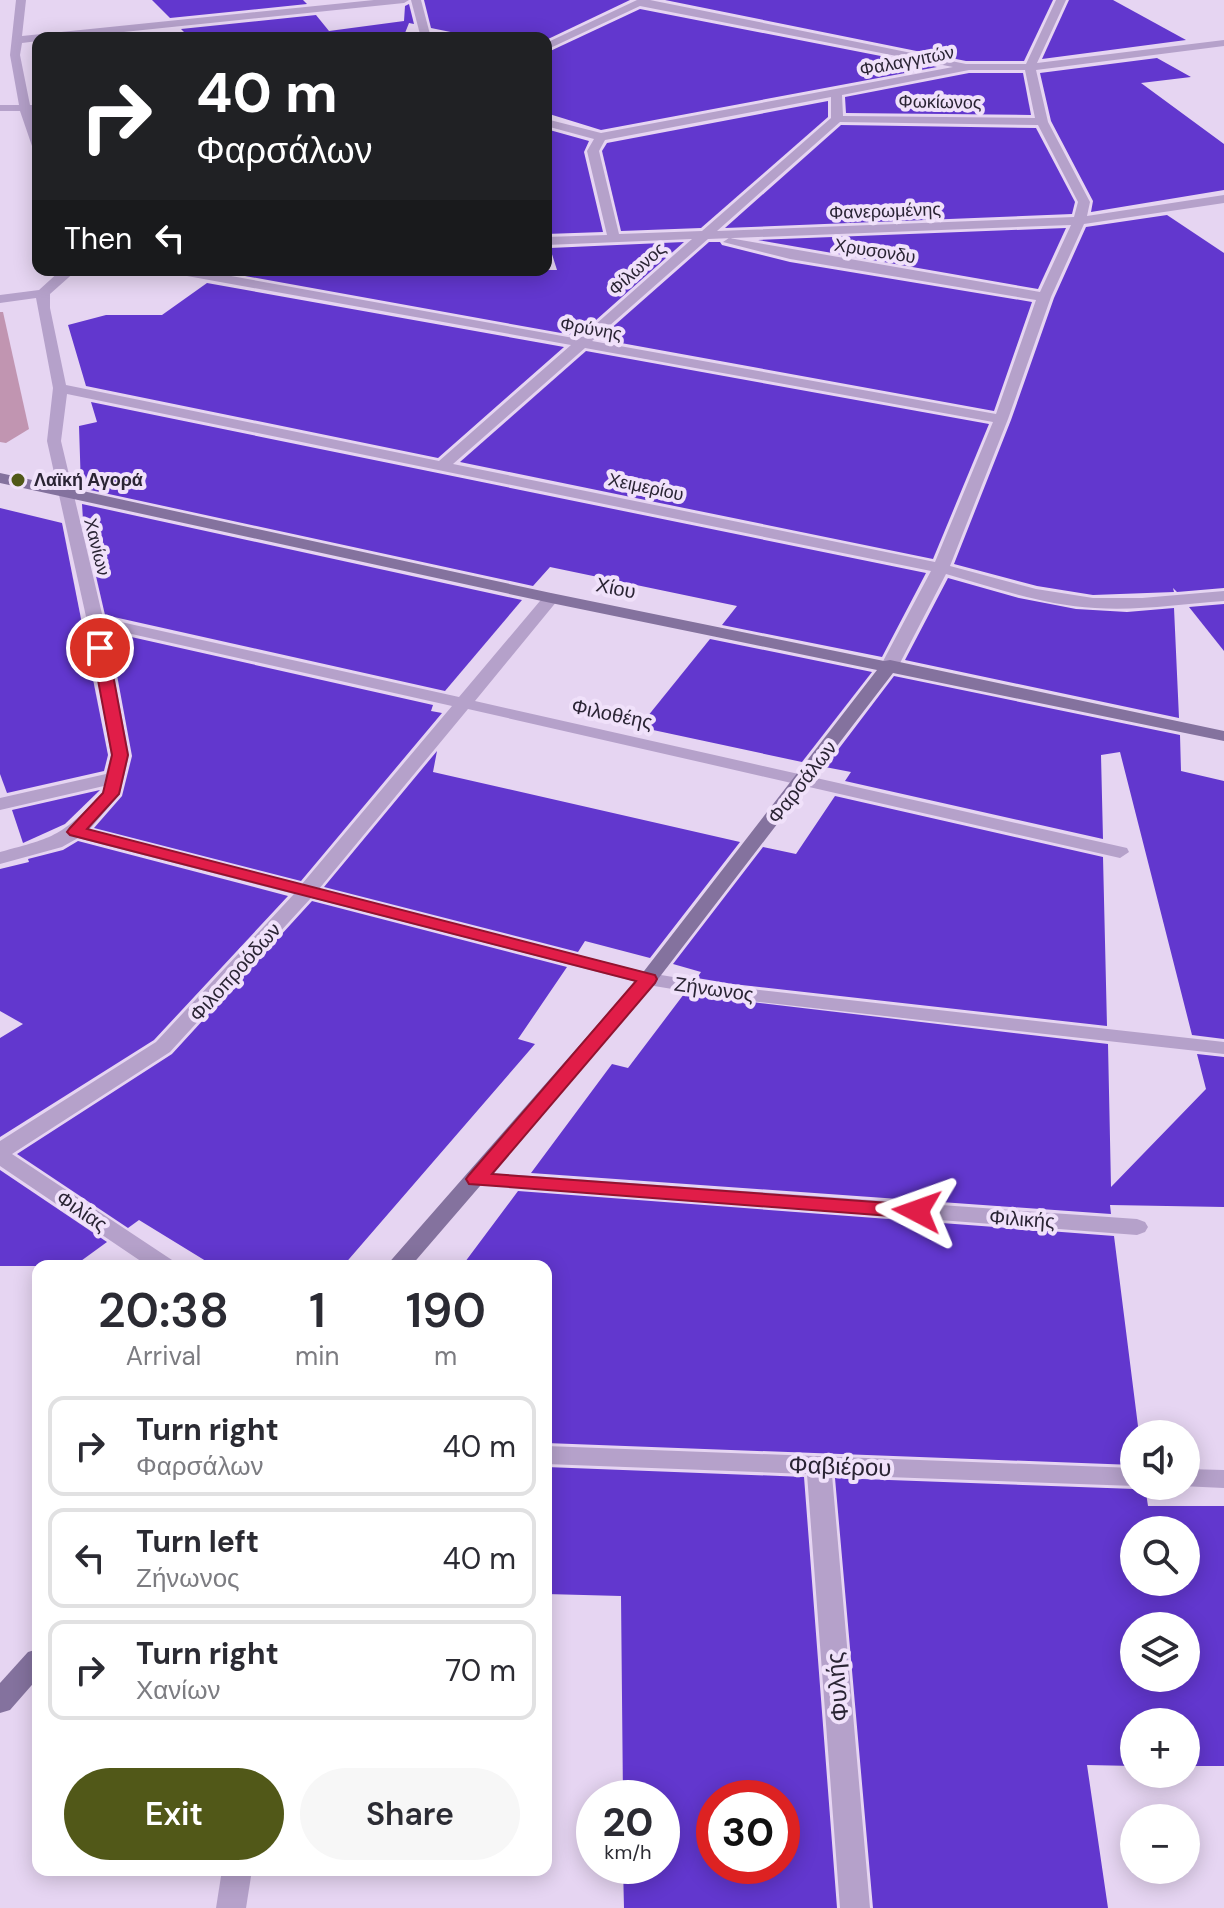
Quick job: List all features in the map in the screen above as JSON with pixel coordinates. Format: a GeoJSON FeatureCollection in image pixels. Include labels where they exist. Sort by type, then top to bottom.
{"type":"FeatureCollection","features":[{"type":"Feature","properties":{"kind":"street"},"geometry":{"type":"LineString","coordinates":[[21,0],[15,55],[32,128]]}},
{"type":"Feature","properties":{"kind":"street"},"geometry":{"type":"LineString","coordinates":[[94,32],[404,0]]}},
{"type":"Feature","properties":{"kind":"street"},"geometry":{"type":"LineString","coordinates":[[416,0],[424,32]]}},
{"type":"Feature","properties":{"kind":"street"},"geometry":{"type":"LineString","coordinates":[[1061,0],[1030,67],[1042,122],[1084,202],[1079,221]]}},
{"type":"Feature","properties":{"kind":"street"},"geometry":{"type":"LineString","coordinates":[[552,44],[642,1],[969,67]]}},
{"type":"Feature","properties":{"kind":"street"},"geometry":{"type":"LineString","coordinates":[[16,40],[32,38]]}},
{"type":"Feature","properties":{"kind":"street","name":"Φαλαγγιτών"},"geometry":{"type":"LineString","coordinates":[[601,137],[969,67],[1030,67],[1224,43]]}},
{"type":"Feature","properties":{"kind":"street"},"geometry":{"type":"LineString","coordinates":[[836,93],[837,119]]}},
{"type":"Feature","properties":{"kind":"street"},"geometry":{"type":"LineString","coordinates":[[0,108],[32,108]]}},
{"type":"Feature","properties":{"kind":"street","name":"Φωκίωνος"},"geometry":{"type":"LineString","coordinates":[[837,119],[1042,122]]}},
{"type":"Feature","properties":{"kind":"street","name":"Φίλωνος"},"geometry":{"type":"LineString","coordinates":[[443,465],[700,236],[837,119]]}},
{"type":"Feature","properties":{"kind":"street"},"geometry":{"type":"LineString","coordinates":[[552,124],[601,137],[593,151],[614,239]]}},
{"type":"Feature","properties":{"kind":"street","name":"Φανερωμένης"},"geometry":{"type":"LineString","coordinates":[[552,241],[1079,221],[1224,199]]}},
{"type":"Feature","properties":{"kind":"street","name":"Φαρσάλων"},"geometry":{"type":"LineString","coordinates":[[403,1260],[648,979],[807,777],[890,665],[941,568],[1001,419],[1044,297],[1079,221]]}},
{"type":"Feature","properties":{"kind":"street","name":"Χρυσονδυ"},"geometry":{"type":"LineString","coordinates":[[700,236],[790,255],[1044,297]]}},
{"type":"Feature","properties":{"kind":"street"},"geometry":{"type":"LineString","coordinates":[[0,299],[43,293],[60,276]]}},
{"type":"Feature","properties":{"kind":"street","name":"Φρύνης"},"geometry":{"type":"LineString","coordinates":[[208,276],[1001,419]]}},
{"type":"Feature","properties":{"kind":"street","name":"Χανίων"},"geometry":{"type":"LineString","coordinates":[[43,293],[43,308],[60,388],[54,441],[95,621],[120,755],[111,794],[76,832]]}},
{"type":"Feature","properties":{"kind":"street","name":"Χειμερίου"},"geometry":{"type":"LineString","coordinates":[[60,388],[941,568],[1010,588],[1092,603],[1127,604],[1224,596]]}},
{"type":"Feature","properties":{"kind":"street","name":"Χίου"},"geometry":{"type":"LineString","coordinates":[[0,478],[551,598],[890,665],[1224,736]]}},
{"type":"Feature","properties":{"kind":"street","name":"Φιλοπροόδων"},"geometry":{"type":"LineString","coordinates":[[0,1154],[163,1047],[308,890],[551,598]]}},
{"type":"Feature","properties":{"kind":"street","name":"Φιλοθέης"},"geometry":{"type":"LineString","coordinates":[[95,621],[464,706],[807,777],[1120,852]]}},
{"type":"Feature","properties":{"kind":"street"},"geometry":{"type":"LineString","coordinates":[[0,804],[115,778]]}},
{"type":"Feature","properties":{"kind":"street"},"geometry":{"type":"LineString","coordinates":[[0,858],[55,843],[76,832]]}},
{"type":"Feature","properties":{"kind":"street","name":"Ζήνωνος"},"geometry":{"type":"LineString","coordinates":[[76,832],[648,979],[733,993],[1224,1048]]}},
{"type":"Feature","properties":{"kind":"street","name":"Φιλίας"},"geometry":{"type":"LineString","coordinates":[[0,1154],[155,1260]]}},
{"type":"Feature","properties":{"kind":"street","name":"Φιλικής"},"geometry":{"type":"LineString","coordinates":[[476,1179],[1137,1227]]}},
{"type":"Feature","properties":{"kind":"street","name":"Φαβιέρου"},"geometry":{"type":"LineString","coordinates":[[552,1455],[1120,1477]]}},
{"type":"Feature","properties":{"kind":"street","name":"Φυλής"},"geometry":{"type":"LineString","coordinates":[[819,1466],[855,1908]]}},
{"type":"Feature","properties":{"kind":"street"},"geometry":{"type":"LineString","coordinates":[[1200,1478],[1224,1479]]}},
{"type":"Feature","properties":{"kind":"street"},"geometry":{"type":"LineString","coordinates":[[0,1702],[32,1667]]}},
{"type":"Feature","properties":{"kind":"street"},"geometry":{"type":"LineString","coordinates":[[231,1908],[236,1876]]}},
{"type":"Feature","properties":{"kind":"shaded area"},"geometry":{"type":"Polygon","coordinates":[[[0,312],[3,312],[29,429],[6,443],[0,442],[0,312]]]}},
{"type":"Feature","properties":{"kind":"building"},"geometry":{"type":"Polygon","coordinates":[[[152,0],[303,0],[307,4],[170,18],[152,0]]]}},
{"type":"Feature","properties":{"kind":"building"},"geometry":{"type":"Polygon","coordinates":[[[424,0],[630,0],[552,37],[552,32],[451,32],[431,28],[424,0]]]}},
{"type":"Feature","properties":{"kind":"building"},"geometry":{"type":"Polygon","coordinates":[[[665,0],[1053,0],[1024,61],[966,61],[665,0]]]}},
{"type":"Feature","properties":{"kind":"building"},"geometry":{"type":"Polygon","coordinates":[[[1069,0],[1113,0],[1186,40],[1042,59],[1069,0]]]}},
{"type":"Feature","properties":{"kind":"building"},"geometry":{"type":"Polygon","coordinates":[[[409,4],[414,24],[409,23],[405,32],[184,32],[181,29],[316,15],[329,31],[404,21],[405,6],[409,4]]]}},
{"type":"Feature","properties":{"kind":"building"},"geometry":{"type":"Polygon","coordinates":[[[640,9],[937,67],[601,130],[552,115],[552,50],[640,9]]]}},
{"type":"Feature","properties":{"kind":"building"},"geometry":{"type":"Polygon","coordinates":[[[1157,58],[1191,77],[1141,83],[1224,144],[1224,190],[1091,212],[1093,201],[1051,121],[1040,73],[1157,58]]]}},
{"type":"Feature","properties":{"kind":"building"},"geometry":{"type":"Polygon","coordinates":[[[969,73],[1023,73],[1031,115],[846,113],[845,97],[969,73]]]}},
{"type":"Feature","properties":{"kind":"building"},"geometry":{"type":"Polygon","coordinates":[[[828,101],[828,117],[701,228],[621,231],[602,151],[607,143],[828,101]]]}},
{"type":"Feature","properties":{"kind":"building"},"geometry":{"type":"Polygon","coordinates":[[[841,125],[1036,128],[1075,202],[1072,214],[725,228],[841,125]]]}},
{"type":"Feature","properties":{"kind":"building"},"geometry":{"type":"Polygon","coordinates":[[[552,131],[589,141],[584,152],[603,232],[552,234],[552,131]]]}},
{"type":"Feature","properties":{"kind":"building"},"geometry":{"type":"Polygon","coordinates":[[[1167,215],[1224,253],[1224,588],[1177,592],[1173,588],[1174,592],[1093,595],[1037,586],[954,564],[1011,420],[1054,298],[1086,227],[1167,215]]]}},
{"type":"Feature","properties":{"kind":"building"},"geometry":{"type":"Polygon","coordinates":[[[1066,228],[1038,289],[758,240],[1066,228]]]}},
{"type":"Feature","properties":{"kind":"building"},"geometry":{"type":"Polygon","coordinates":[[[684,242],[578,336],[245,276],[552,276],[552,270],[557,270],[552,248],[684,242]]]}},
{"type":"Feature","properties":{"kind":"building"},"geometry":{"type":"Polygon","coordinates":[[[709,242],[720,242],[790,262],[1032,302],[994,411],[599,339],[709,242]]]}},
{"type":"Feature","properties":{"kind":"building"},"geometry":{"type":"Polygon","coordinates":[[[207,283],[564,347],[438,458],[86,386],[68,325],[106,315],[162,315],[207,283]]]}},
{"type":"Feature","properties":{"kind":"building"},"geometry":{"type":"Polygon","coordinates":[[[586,351],[989,424],[933,559],[460,462],[586,351]]]}},
{"type":"Feature","properties":{"kind":"building"},"geometry":{"type":"Polygon","coordinates":[[[91,402],[926,573],[882,657],[722,625],[737,606],[550,567],[533,586],[81,488],[79,426],[97,422],[91,402]]]}},
{"type":"Feature","properties":{"kind":"building"},"geometry":{"type":"Polygon","coordinates":[[[82,504],[522,600],[445,691],[105,615],[82,504]]]}},
{"type":"Feature","properties":{"kind":"building"},"geometry":{"type":"Polygon","coordinates":[[[0,508],[62,523],[108,755],[104,771],[7,793],[0,774],[0,508]]]}},
{"type":"Feature","properties":{"kind":"building"},"geometry":{"type":"Polygon","coordinates":[[[948,578],[1019,598],[1076,609],[1127,612],[1174,608],[1179,718],[905,660],[948,578]]]}},
{"type":"Feature","properties":{"kind":"building"},"geometry":{"type":"Polygon","coordinates":[[[1224,604],[1224,651],[1189,607],[1224,604]]]}},
{"type":"Feature","properties":{"kind":"building"},"geometry":{"type":"Polygon","coordinates":[[[109,632],[433,705],[431,711],[442,713],[301,881],[94,828],[122,796],[132,756],[109,632]]]}},
{"type":"Feature","properties":{"kind":"building"},"geometry":{"type":"Polygon","coordinates":[[[710,639],[872,672],[802,762],[639,727],[710,639]]]}},
{"type":"Feature","properties":{"kind":"building"},"geometry":{"type":"Polygon","coordinates":[[[894,676],[1180,735],[1181,771],[1224,781],[1224,1039],[1192,1035],[1120,752],[1101,755],[1103,839],[845,781],[851,772],[825,767],[894,676]]]}},
{"type":"Feature","properties":{"kind":"building"},"geometry":{"type":"Polygon","coordinates":[[[437,751],[433,772],[740,842],[650,958],[585,941],[578,952],[324,887],[437,751]]]}},
{"type":"Feature","properties":{"kind":"building"},"geometry":{"type":"Polygon","coordinates":[[[100,790],[65,824],[23,843],[12,810],[100,790]]]}},
{"type":"Feature","properties":{"kind":"building"},"geometry":{"type":"Polygon","coordinates":[[[835,796],[1103,857],[1107,1026],[733,984],[697,978],[701,972],[673,964],[763,847],[796,854],[835,796]]]}},
{"type":"Feature","properties":{"kind":"building"},"geometry":{"type":"Polygon","coordinates":[[[78,841],[288,896],[154,1040],[0,1137],[0,1038],[23,1024],[0,1011],[0,869],[63,850],[78,841]]]}},
{"type":"Feature","properties":{"kind":"building"},"geometry":{"type":"Polygon","coordinates":[[[312,901],[567,967],[518,1039],[535,1044],[348,1260],[204,1260],[139,1220],[128,1228],[17,1154],[172,1054],[312,901]]]}},
{"type":"Feature","properties":{"kind":"building"},"geometry":{"type":"Polygon","coordinates":[[[684,994],[1108,1044],[1111,1187],[1206,1089],[1197,1054],[1224,1057],[1224,1207],[1110,1205],[1111,1214],[531,1173],[612,1064],[628,1068],[684,994]]]}},
{"type":"Feature","properties":{"kind":"building"},"geometry":{"type":"Polygon","coordinates":[[[0,1170],[107,1242],[82,1260],[32,1260],[32,1266],[0,1266],[0,1170]]]}},
{"type":"Feature","properties":{"kind":"building"},"geometry":{"type":"Polygon","coordinates":[[[518,1191],[1114,1236],[1137,1420],[1120,1420],[1120,1464],[552,1443],[552,1260],[466,1260],[518,1191]]]}},
{"type":"Feature","properties":{"kind":"building"},"geometry":{"type":"Polygon","coordinates":[[[552,1467],[804,1477],[837,1908],[624,1908],[623,1884],[680,1884],[680,1780],[623,1780],[621,1596],[552,1594],[552,1467]]]}},
{"type":"Feature","properties":{"kind":"building"},"geometry":{"type":"Polygon","coordinates":[[[835,1478],[1120,1488],[1120,1500],[1147,1500],[1148,1506],[1224,1506],[1224,1766],[1200,1766],[1200,1708],[1120,1708],[1120,1766],[1087,1765],[1108,1908],[873,1908],[835,1478]]]}},
{"type":"Feature","properties":{"kind":"place","name":"Λαϊκή Αγορά"},"geometry":{"type":"Point","coordinates":[18,480]}},
{"type":"Feature","properties":{"kind":"route"},"geometry":{"type":"LineString","coordinates":[[100,648],[120,755],[111,794],[76,832],[648,979],[476,1179],[917,1211]]}}]}
